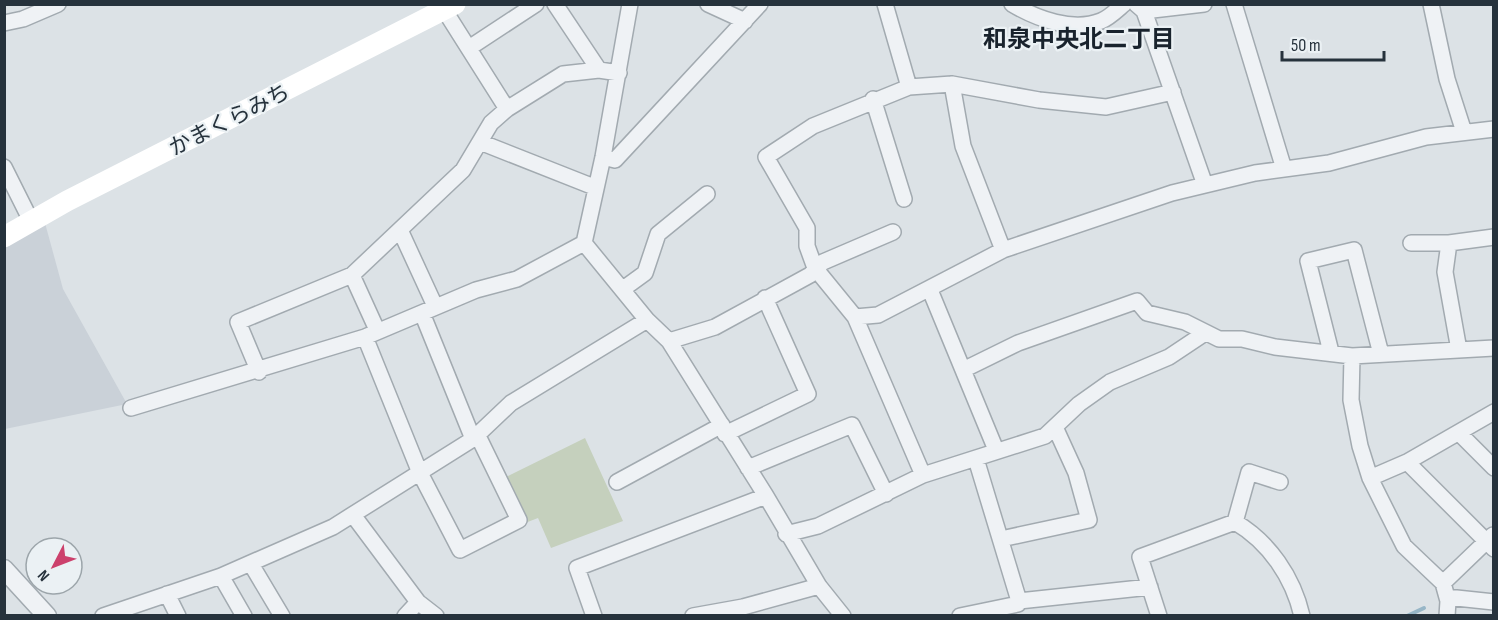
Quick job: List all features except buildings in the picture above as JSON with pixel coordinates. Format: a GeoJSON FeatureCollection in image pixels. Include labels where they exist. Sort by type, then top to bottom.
{"type":"FeatureCollection","features":[{"type":"Feature","properties":{"kind":"main road","name":"かまくらみち"},"geometry":{"type":"LineString","coordinates":[[4,237],[439,9]]}},
{"type":"Feature","properties":{"kind":"street"},"geometry":{"type":"LineString","coordinates":[[4,23],[23,19],[58,4]]}},
{"type":"Feature","properties":{"kind":"street"},"geometry":{"type":"LineString","coordinates":[[470,48],[536,4]]}},
{"type":"Feature","properties":{"kind":"street"},"geometry":{"type":"LineString","coordinates":[[555,4],[599,70]]}},
{"type":"Feature","properties":{"kind":"street"},"geometry":{"type":"LineString","coordinates":[[630,4],[603,157],[594,187],[584,243],[647,320],[669,341],[819,586],[843,615]]}},
{"type":"Feature","properties":{"kind":"street"},"geometry":{"type":"LineString","coordinates":[[708,4],[745,21]]}},
{"type":"Feature","properties":{"kind":"street"},"geometry":{"type":"LineString","coordinates":[[603,157],[615,160],[760,4]]}},
{"type":"Feature","properties":{"kind":"street"},"geometry":{"type":"LineString","coordinates":[[885,4],[909,87]]}},
{"type":"Feature","properties":{"kind":"street"},"geometry":{"type":"LineString","coordinates":[[1012,4],[1036,18],[1082,26],[1103,21],[1124,4]]}},
{"type":"Feature","properties":{"kind":"street"},"geometry":{"type":"LineString","coordinates":[[1204,4],[1144,14],[1205,185]]}},
{"type":"Feature","properties":{"kind":"street"},"geometry":{"type":"LineString","coordinates":[[1234,4],[1284,170]]}},
{"type":"Feature","properties":{"kind":"street"},"geometry":{"type":"LineString","coordinates":[[1431,4],[1447,79],[1464,132]]}},
{"type":"Feature","properties":{"kind":"street"},"geometry":{"type":"LineString","coordinates":[[439,9],[470,48],[507,109]]}},
{"type":"Feature","properties":{"kind":"street"},"geometry":{"type":"LineString","coordinates":[[259,372],[238,322],[352,275],[463,170],[491,123],[507,109],[563,74],[599,70],[619,73]]}},
{"type":"Feature","properties":{"kind":"street"},"geometry":{"type":"LineString","coordinates":[[951,84],[963,146],[1003,250]]}},
{"type":"Feature","properties":{"kind":"street"},"geometry":{"type":"LineString","coordinates":[[923,475],[855,317],[815,268],[807,246],[807,228],[766,157],[813,126],[873,99],[909,87],[951,84],[1039,100],[1106,107],[1173,92]]}},
{"type":"Feature","properties":{"kind":"street"},"geometry":{"type":"LineString","coordinates":[[873,99],[904,200]]}},
{"type":"Feature","properties":{"kind":"street"},"geometry":{"type":"LineString","coordinates":[[855,317],[878,315],[930,290],[1003,250],[1172,193],[1329,163],[1407,141],[1494,129]]}},
{"type":"Feature","properties":{"kind":"street"},"geometry":{"type":"LineString","coordinates":[[480,142],[594,187]]}},
{"type":"Feature","properties":{"kind":"street"},"geometry":{"type":"LineString","coordinates":[[4,167],[31,221]]}},
{"type":"Feature","properties":{"kind":"street"},"geometry":{"type":"LineString","coordinates":[[622,289],[645,273],[658,234],[706,194]]}},
{"type":"Feature","properties":{"kind":"street"},"geometry":{"type":"LineString","coordinates":[[352,275],[420,473],[460,550],[519,520],[476,438],[400,230]]}},
{"type":"Feature","properties":{"kind":"street"},"geometry":{"type":"LineString","coordinates":[[669,341],[715,327],[810,275],[823,262],[893,232]]}},
{"type":"Feature","properties":{"kind":"street"},"geometry":{"type":"LineString","coordinates":[[1411,243],[1449,243],[1494,237]]}},
{"type":"Feature","properties":{"kind":"street"},"geometry":{"type":"LineString","coordinates":[[130,408],[259,372],[371,334],[476,290],[517,279],[584,243]]}},
{"type":"Feature","properties":{"kind":"street"},"geometry":{"type":"LineString","coordinates":[[1449,243],[1445,272],[1459,350]]}},
{"type":"Feature","properties":{"kind":"street"},"geometry":{"type":"LineString","coordinates":[[1331,352],[1308,261],[1354,250],[1381,354]]}},
{"type":"Feature","properties":{"kind":"street"},"geometry":{"type":"LineString","coordinates":[[930,290],[996,450]]}},
{"type":"Feature","properties":{"kind":"street"},"geometry":{"type":"LineString","coordinates":[[617,482],[724,429],[808,394],[765,298]]}},
{"type":"Feature","properties":{"kind":"street"},"geometry":{"type":"LineString","coordinates":[[963,370],[1018,343],[1137,301],[1147,313],[1185,322],[1219,339],[1242,339],[1275,347],[1352,356],[1494,348]]}},
{"type":"Feature","properties":{"kind":"street"},"geometry":{"type":"LineString","coordinates":[[103,615],[251,564],[353,515],[476,438],[511,403],[647,320]]}},
{"type":"Feature","properties":{"kind":"street"},"geometry":{"type":"LineString","coordinates":[[786,534],[818,526],[923,475],[1045,436],[1079,404],[1110,382],[1169,357],[1205,333]]}},
{"type":"Feature","properties":{"kind":"street"},"geometry":{"type":"LineString","coordinates":[[1352,356],[1351,400],[1360,446],[1370,478],[1404,546],[1447,602]]}},
{"type":"Feature","properties":{"kind":"street"},"geometry":{"type":"LineString","coordinates":[[1370,478],[1407,462],[1460,434],[1494,412]]}},
{"type":"Feature","properties":{"kind":"street"},"geometry":{"type":"LineString","coordinates":[[748,468],[852,425],[886,494]]}},
{"type":"Feature","properties":{"kind":"street"},"geometry":{"type":"LineString","coordinates":[[1001,539],[1089,520],[1076,473],[1055,427]]}},
{"type":"Feature","properties":{"kind":"street"},"geometry":{"type":"LineString","coordinates":[[1460,434],[1494,468]]}},
{"type":"Feature","properties":{"kind":"street"},"geometry":{"type":"LineString","coordinates":[[976,459],[1020,607]]}},
{"type":"Feature","properties":{"kind":"street"},"geometry":{"type":"LineString","coordinates":[[1407,462],[1491,542],[1447,602]]}},
{"type":"Feature","properties":{"kind":"street"},"geometry":{"type":"LineString","coordinates":[[1235,522],[1249,472],[1280,482]]}},
{"type":"Feature","properties":{"kind":"street"},"geometry":{"type":"LineString","coordinates":[[594,615],[578,568],[766,496]]}},
{"type":"Feature","properties":{"kind":"street"},"geometry":{"type":"LineString","coordinates":[[353,515],[418,602],[436,615]]}},
{"type":"Feature","properties":{"kind":"street"},"geometry":{"type":"LineString","coordinates":[[1159,615],[1140,557],[1235,522]]}},
{"type":"Feature","properties":{"kind":"street"},"geometry":{"type":"LineString","coordinates":[[1235,522],[1252,532],[1269,549],[1284,571],[1302,615]]}},
{"type":"Feature","properties":{"kind":"street"},"geometry":{"type":"LineString","coordinates":[[251,564],[282,615]]}},
{"type":"Feature","properties":{"kind":"street"},"geometry":{"type":"LineString","coordinates":[[4,569],[47,615]]}},
{"type":"Feature","properties":{"kind":"street"},"geometry":{"type":"LineString","coordinates":[[221,576],[244,615]]}},
{"type":"Feature","properties":{"kind":"street"},"geometry":{"type":"LineString","coordinates":[[693,615],[744,611],[819,586]]}},
{"type":"Feature","properties":{"kind":"street"},"geometry":{"type":"LineString","coordinates":[[960,615],[1150,587]]}},
{"type":"Feature","properties":{"kind":"street"},"geometry":{"type":"LineString","coordinates":[[167,594],[178,615]]}},
{"type":"Feature","properties":{"kind":"street"},"geometry":{"type":"LineString","coordinates":[[405,615],[418,602]]}},
{"type":"Feature","properties":{"kind":"street"},"geometry":{"type":"LineString","coordinates":[[1447,602],[1494,602]]}},
{"type":"Feature","properties":{"kind":"shaded area"},"geometry":{"type":"Polygon","coordinates":[[[45,223],[63,289],[127,404],[5,429],[5,248],[45,223]]]}},
{"type":"Feature","properties":{"kind":"green space"},"geometry":{"type":"Polygon","coordinates":[[[585,438],[623,521],[551,548],[538,518],[525,523],[504,478],[585,438]]]}},
{"type":"Feature","properties":{"kind":"waterway"},"geometry":{"type":"LineString","coordinates":[[1407,616],[1424,608]]}},
{"type":"Feature","properties":{"kind":"district","name":"和泉中央北二丁目"},"geometry":{"type":"Point","coordinates":[1079,39]}}]}
